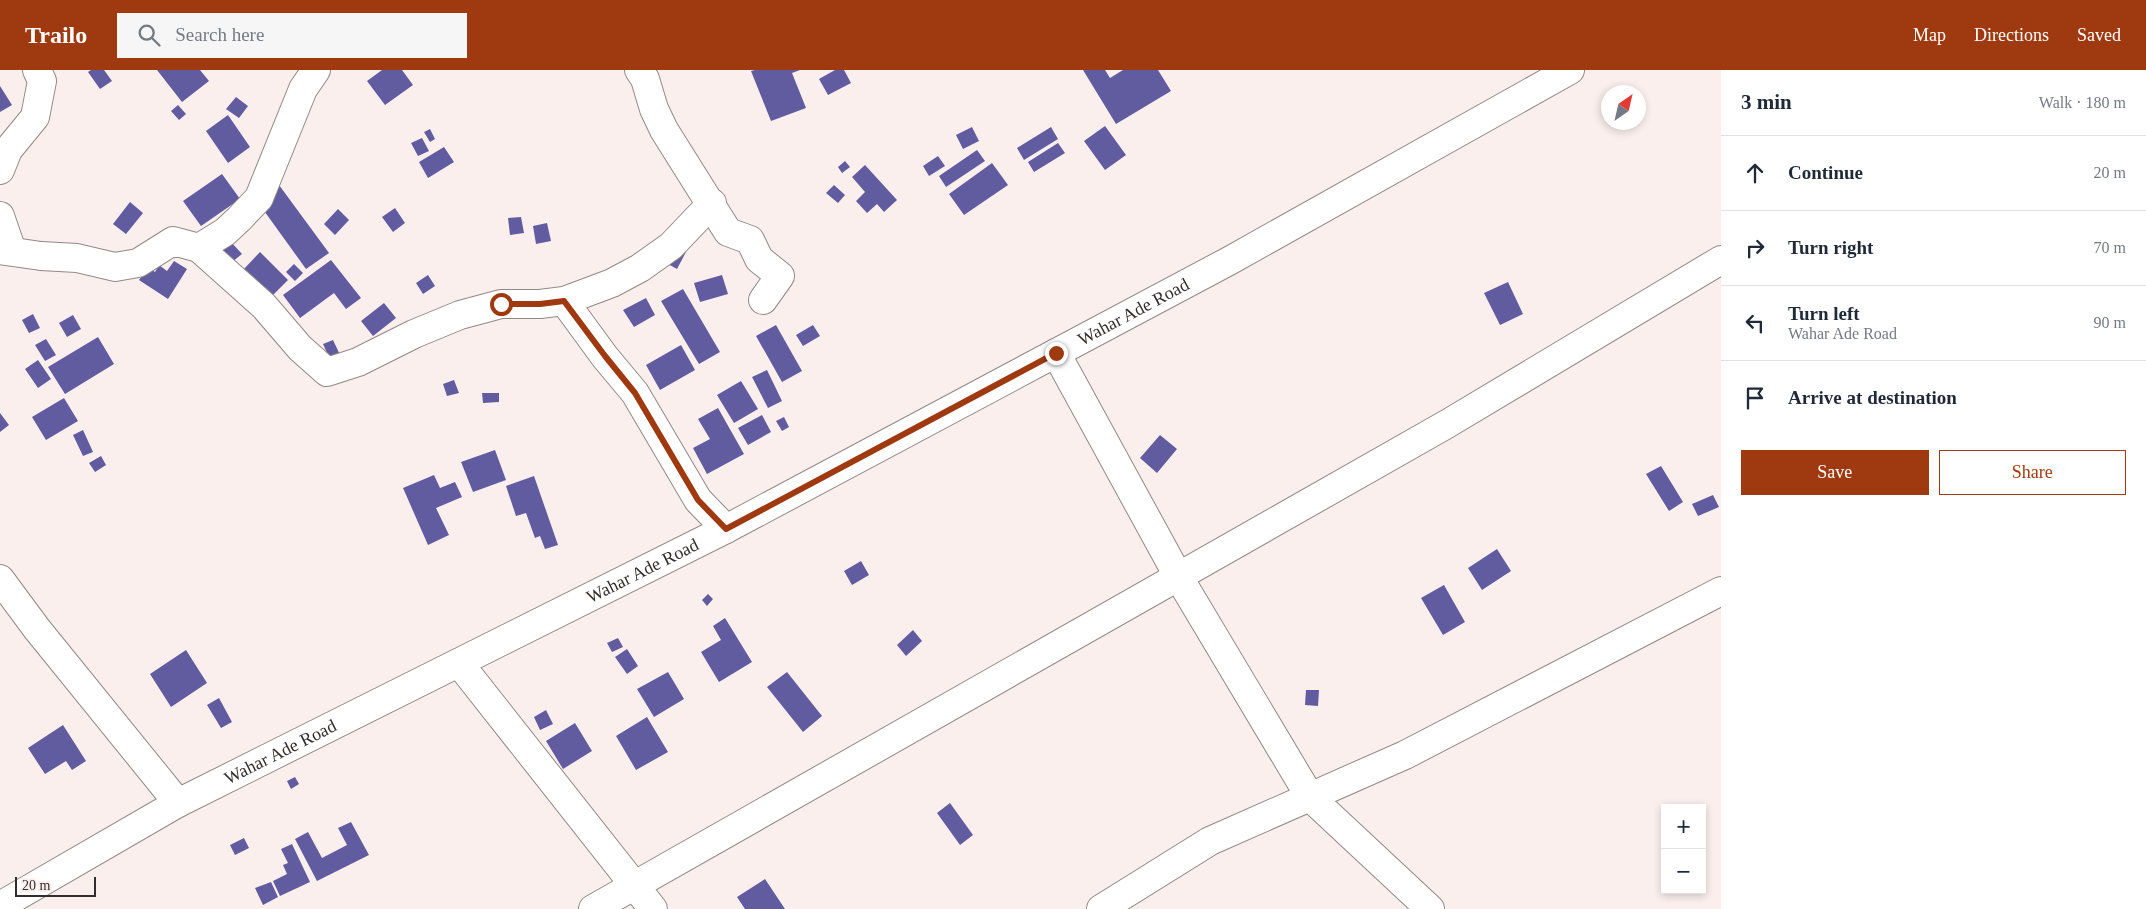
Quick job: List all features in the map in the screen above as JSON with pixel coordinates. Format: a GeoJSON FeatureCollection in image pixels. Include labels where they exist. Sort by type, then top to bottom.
{"type":"FeatureCollection","features":[{"type":"Feature","properties":{"kind":"street"},"geometry":{"type":"LineString","coordinates":[[0,170],[8,150],[35,117],[42,81],[37,70]]}},
{"type":"Feature","properties":{"kind":"street"},"geometry":{"type":"LineString","coordinates":[[199,248],[240,219],[259,198],[303,88],[316,70]]}},
{"type":"Feature","properties":{"kind":"street"},"geometry":{"type":"LineString","coordinates":[[639,70],[645,79],[654,109],[664,130],[712,203],[728,232],[750,240],[759,259],[780,276],[763,300]]}},
{"type":"Feature","properties":{"kind":"street","name":"Wahar Ade Road"},"geometry":{"type":"LineString","coordinates":[[0,906],[178,803],[726,529],[1238,256],[1570,70]]}},
{"type":"Feature","properties":{"kind":"street"},"geometry":{"type":"LineString","coordinates":[[0,216],[6,251],[41,256],[77,258],[116,267],[138,263],[173,241],[199,248],[264,306],[300,348],[327,372],[358,362],[414,334],[460,315],[501,304],[540,304],[564,301],[612,283],[640,268],[671,246],[712,203]]}},
{"type":"Feature","properties":{"kind":"street"},"geometry":{"type":"LineString","coordinates":[[593,909],[1447,424],[1721,260]]}},
{"type":"Feature","properties":{"kind":"street"},"geometry":{"type":"LineString","coordinates":[[564,301],[635,393],[698,500],[726,529]]}},
{"type":"Feature","properties":{"kind":"street"},"geometry":{"type":"LineString","coordinates":[[1056,353],[1178,576],[1310,797],[1430,909]]}},
{"type":"Feature","properties":{"kind":"street"},"geometry":{"type":"LineString","coordinates":[[0,579],[37,629],[178,803]]}},
{"type":"Feature","properties":{"kind":"street"},"geometry":{"type":"LineString","coordinates":[[1101,909],[1210,841],[1405,755],[1721,592]]}},
{"type":"Feature","properties":{"kind":"street"},"geometry":{"type":"LineString","coordinates":[[459,662],[654,909]]}},
{"type":"Feature","properties":{"kind":"building"},"geometry":{"type":"Polygon","coordinates":[[[91,70],[104,70],[112,81],[100,89],[88,72],[91,70]]]}},
{"type":"Feature","properties":{"kind":"building"},"geometry":{"type":"Polygon","coordinates":[[[157,70],[200,70],[209,81],[182,102],[157,70]]]}},
{"type":"Feature","properties":{"kind":"building"},"geometry":{"type":"Polygon","coordinates":[[[382,70],[402,70],[413,85],[385,105],[367,81],[382,70]]]}},
{"type":"Feature","properties":{"kind":"building"},"geometry":{"type":"Polygon","coordinates":[[[800,70],[792,73],[806,108],[771,121],[751,71],[800,70]]]}},
{"type":"Feature","properties":{"kind":"building"},"geometry":{"type":"Polygon","coordinates":[[[835,70],[844,70],[851,83],[828,95],[819,79],[835,70]]]}},
{"type":"Feature","properties":{"kind":"building"},"geometry":{"type":"Polygon","coordinates":[[[1083,70],[1105,70],[1110,78],[1123,70],[1158,70],[1171,91],[1116,124],[1083,70]]]}},
{"type":"Feature","properties":{"kind":"building"},"geometry":{"type":"Polygon","coordinates":[[[0,86],[12,105],[0,112],[0,86]]]}},
{"type":"Feature","properties":{"kind":"building"},"geometry":{"type":"Polygon","coordinates":[[[236,97],[248,106],[239,118],[226,109],[236,97]]]}},
{"type":"Feature","properties":{"kind":"building"},"geometry":{"type":"Polygon","coordinates":[[[178,105],[186,114],[179,120],[171,111],[178,105]]]}},
{"type":"Feature","properties":{"kind":"building"},"geometry":{"type":"Polygon","coordinates":[[[228,115],[250,147],[228,163],[206,131],[228,115]]]}},
{"type":"Feature","properties":{"kind":"building"},"geometry":{"type":"Polygon","coordinates":[[[1105,126],[1126,155],[1105,170],[1084,141],[1105,126]]]}},
{"type":"Feature","properties":{"kind":"building"},"geometry":{"type":"Polygon","coordinates":[[[972,127],[979,141],[963,149],[956,135],[972,127]]]}},
{"type":"Feature","properties":{"kind":"building"},"geometry":{"type":"Polygon","coordinates":[[[1051,127],[1058,139],[1024,160],[1017,148],[1051,127]]]}},
{"type":"Feature","properties":{"kind":"building"},"geometry":{"type":"Polygon","coordinates":[[[430,129],[435,139],[430,142],[424,132],[430,129]]]}},
{"type":"Feature","properties":{"kind":"building"},"geometry":{"type":"Polygon","coordinates":[[[422,138],[429,151],[418,156],[411,143],[422,138]]]}},
{"type":"Feature","properties":{"kind":"building"},"geometry":{"type":"Polygon","coordinates":[[[1058,143],[1065,153],[1034,172],[1028,162],[1058,143]]]}},
{"type":"Feature","properties":{"kind":"building"},"geometry":{"type":"Polygon","coordinates":[[[444,147],[454,162],[428,178],[419,162],[444,147]]]}},
{"type":"Feature","properties":{"kind":"building"},"geometry":{"type":"Polygon","coordinates":[[[977,150],[985,161],[946,187],[939,176],[977,150]]]}},
{"type":"Feature","properties":{"kind":"building"},"geometry":{"type":"Polygon","coordinates":[[[938,156],[945,166],[929,176],[923,166],[938,156]]]}},
{"type":"Feature","properties":{"kind":"building"},"geometry":{"type":"Polygon","coordinates":[[[845,161],[850,167],[842,173],[838,167],[845,161]]]}},
{"type":"Feature","properties":{"kind":"building"},"geometry":{"type":"Polygon","coordinates":[[[992,163],[1008,185],[964,215],[949,194],[992,163]]]}},
{"type":"Feature","properties":{"kind":"building"},"geometry":{"type":"Polygon","coordinates":[[[865,165],[897,200],[884,212],[877,204],[867,213],[856,201],[865,192],[852,177],[865,165]]]}},
{"type":"Feature","properties":{"kind":"building"},"geometry":{"type":"Polygon","coordinates":[[[222,174],[240,199],[201,226],[183,201],[222,174]]]}},
{"type":"Feature","properties":{"kind":"building"},"geometry":{"type":"Polygon","coordinates":[[[279,185],[329,253],[306,269],[257,201],[279,185]]]}},
{"type":"Feature","properties":{"kind":"building"},"geometry":{"type":"Polygon","coordinates":[[[834,185],[845,195],[838,203],[826,193],[834,185]]]}},
{"type":"Feature","properties":{"kind":"building"},"geometry":{"type":"Polygon","coordinates":[[[130,202],[143,213],[126,234],[113,224],[130,202]]]}},
{"type":"Feature","properties":{"kind":"building"},"geometry":{"type":"Polygon","coordinates":[[[395,208],[405,223],[393,232],[382,217],[395,208]]]}},
{"type":"Feature","properties":{"kind":"building"},"geometry":{"type":"Polygon","coordinates":[[[338,209],[349,220],[335,235],[324,224],[338,209]]]}},
{"type":"Feature","properties":{"kind":"building"},"geometry":{"type":"Polygon","coordinates":[[[521,217],[524,233],[510,235],[508,218],[521,217]]]}},
{"type":"Feature","properties":{"kind":"building"},"geometry":{"type":"Polygon","coordinates":[[[547,223],[551,241],[536,244],[533,226],[547,223]]]}},
{"type":"Feature","properties":{"kind":"building"},"geometry":{"type":"Polygon","coordinates":[[[231,242],[242,254],[232,262],[222,250],[231,242]]]}},
{"type":"Feature","properties":{"kind":"building"},"geometry":{"type":"Polygon","coordinates":[[[678,246],[687,250],[677,269],[668,264],[678,246]]]}},
{"type":"Feature","properties":{"kind":"building"},"geometry":{"type":"Polygon","coordinates":[[[260,252],[288,280],[271,297],[243,270],[260,252]]]}},
{"type":"Feature","properties":{"kind":"building"},"geometry":{"type":"Polygon","coordinates":[[[331,260],[361,298],[346,309],[334,293],[300,318],[283,295],[331,260]]]}},
{"type":"Feature","properties":{"kind":"building"},"geometry":{"type":"Polygon","coordinates":[[[174,261],[187,269],[168,299],[139,280],[148,267],[155,272],[159,265],[167,271],[174,261]]]}},
{"type":"Feature","properties":{"kind":"building"},"geometry":{"type":"Polygon","coordinates":[[[294,264],[303,273],[295,281],[286,272],[294,264]]]}},
{"type":"Feature","properties":{"kind":"building"},"geometry":{"type":"Polygon","coordinates":[[[428,275],[435,286],[423,294],[416,283],[428,275]]]}},
{"type":"Feature","properties":{"kind":"building"},"geometry":{"type":"Polygon","coordinates":[[[722,275],[728,294],[700,302],[694,283],[722,275]]]}},
{"type":"Feature","properties":{"kind":"building"},"geometry":{"type":"Polygon","coordinates":[[[1508,282],[1523,314],[1500,325],[1484,293],[1508,282]]]}},
{"type":"Feature","properties":{"kind":"building"},"geometry":{"type":"Polygon","coordinates":[[[683,289],[720,352],[699,364],[661,301],[683,289]]]}},
{"type":"Feature","properties":{"kind":"building"},"geometry":{"type":"Polygon","coordinates":[[[646,298],[655,315],[634,327],[623,310],[646,298]]]}},
{"type":"Feature","properties":{"kind":"building"},"geometry":{"type":"Polygon","coordinates":[[[384,303],[396,318],[373,336],[361,321],[384,303]]]}},
{"type":"Feature","properties":{"kind":"building"},"geometry":{"type":"Polygon","coordinates":[[[33,314],[40,328],[29,333],[22,320],[33,314]]]}},
{"type":"Feature","properties":{"kind":"building"},"geometry":{"type":"Polygon","coordinates":[[[73,315],[81,329],[67,337],[59,323],[73,315]]]}},
{"type":"Feature","properties":{"kind":"building"},"geometry":{"type":"Polygon","coordinates":[[[776,325],[802,371],[782,382],[756,336],[776,325]]]}},
{"type":"Feature","properties":{"kind":"building"},"geometry":{"type":"Polygon","coordinates":[[[813,325],[820,336],[803,346],[796,335],[813,325]]]}},
{"type":"Feature","properties":{"kind":"building"},"geometry":{"type":"Polygon","coordinates":[[[98,337],[114,364],[65,394],[48,367],[98,337]]]}},
{"type":"Feature","properties":{"kind":"building"},"geometry":{"type":"Polygon","coordinates":[[[46,339],[56,355],[45,361],[35,345],[46,339]]]}},
{"type":"Feature","properties":{"kind":"building"},"geometry":{"type":"Polygon","coordinates":[[[333,340],[341,357],[331,362],[323,344],[333,340]]]}},
{"type":"Feature","properties":{"kind":"building"},"geometry":{"type":"Polygon","coordinates":[[[681,345],[695,370],[660,390],[646,365],[681,345]]]}},
{"type":"Feature","properties":{"kind":"building"},"geometry":{"type":"Polygon","coordinates":[[[38,360],[51,379],[38,388],[25,369],[38,360]]]}},
{"type":"Feature","properties":{"kind":"building"},"geometry":{"type":"Polygon","coordinates":[[[767,370],[782,401],[768,408],[752,377],[767,370]]]}},
{"type":"Feature","properties":{"kind":"building"},"geometry":{"type":"Polygon","coordinates":[[[454,380],[459,393],[447,396],[443,384],[454,380]]]}},
{"type":"Feature","properties":{"kind":"building"},"geometry":{"type":"Polygon","coordinates":[[[741,381],[758,409],[734,423],[717,395],[741,381]]]}},
{"type":"Feature","properties":{"kind":"building"},"geometry":{"type":"Polygon","coordinates":[[[482,393],[499,393],[499,402],[483,403],[482,393]]]}},
{"type":"Feature","properties":{"kind":"building"},"geometry":{"type":"Polygon","coordinates":[[[64,398],[78,421],[46,440],[32,417],[64,398]]]}},
{"type":"Feature","properties":{"kind":"building"},"geometry":{"type":"Polygon","coordinates":[[[718,408],[744,454],[707,474],[693,448],[710,439],[698,419],[718,408]]]}},
{"type":"Feature","properties":{"kind":"building"},"geometry":{"type":"Polygon","coordinates":[[[0,413],[9,425],[0,432],[0,413]]]}},
{"type":"Feature","properties":{"kind":"building"},"geometry":{"type":"Polygon","coordinates":[[[762,415],[771,432],[748,445],[738,428],[762,415]]]}},
{"type":"Feature","properties":{"kind":"building"},"geometry":{"type":"Polygon","coordinates":[[[784,417],[789,427],[782,431],[776,421],[784,417]]]}},
{"type":"Feature","properties":{"kind":"building"},"geometry":{"type":"Polygon","coordinates":[[[83,430],[93,452],[83,456],[73,435],[83,430]]]}},
{"type":"Feature","properties":{"kind":"building"},"geometry":{"type":"Polygon","coordinates":[[[1160,435],[1177,449],[1157,473],[1140,458],[1160,435]]]}},
{"type":"Feature","properties":{"kind":"building"},"geometry":{"type":"Polygon","coordinates":[[[495,450],[506,480],[473,492],[461,462],[495,450]]]}},
{"type":"Feature","properties":{"kind":"building"},"geometry":{"type":"Polygon","coordinates":[[[101,456],[106,465],[95,472],[89,463],[101,456]]]}},
{"type":"Feature","properties":{"kind":"building"},"geometry":{"type":"Polygon","coordinates":[[[1661,466],[1683,502],[1669,511],[1646,474],[1661,466]]]}},
{"type":"Feature","properties":{"kind":"building"},"geometry":{"type":"Polygon","coordinates":[[[434,475],[440,488],[455,482],[462,497],[436,508],[449,535],[428,545],[403,488],[434,475]]]}},
{"type":"Feature","properties":{"kind":"building"},"geometry":{"type":"Polygon","coordinates":[[[534,476],[558,545],[545,549],[540,536],[535,538],[526,513],[516,516],[506,486],[534,476]]]}},
{"type":"Feature","properties":{"kind":"building"},"geometry":{"type":"Polygon","coordinates":[[[1713,495],[1719,507],[1698,516],[1692,504],[1713,495]]]}},
{"type":"Feature","properties":{"kind":"building"},"geometry":{"type":"Polygon","coordinates":[[[1497,549],[1511,571],[1482,590],[1468,568],[1497,549]]]}},
{"type":"Feature","properties":{"kind":"building"},"geometry":{"type":"Polygon","coordinates":[[[861,561],[869,575],[852,585],[844,571],[861,561]]]}},
{"type":"Feature","properties":{"kind":"building"},"geometry":{"type":"Polygon","coordinates":[[[1444,585],[1465,622],[1443,635],[1421,598],[1444,585]]]}},
{"type":"Feature","properties":{"kind":"building"},"geometry":{"type":"Polygon","coordinates":[[[708,594],[713,599],[707,606],[702,600],[708,594]]]}},
{"type":"Feature","properties":{"kind":"building"},"geometry":{"type":"Polygon","coordinates":[[[725,618],[752,662],[719,682],[701,652],[721,640],[713,626],[725,618]]]}},
{"type":"Feature","properties":{"kind":"building"},"geometry":{"type":"Polygon","coordinates":[[[913,630],[922,641],[906,656],[897,645],[913,630]]]}},
{"type":"Feature","properties":{"kind":"building"},"geometry":{"type":"Polygon","coordinates":[[[618,638],[623,647],[612,652],[607,643],[618,638]]]}},
{"type":"Feature","properties":{"kind":"building"},"geometry":{"type":"Polygon","coordinates":[[[627,649],[638,666],[627,674],[615,657],[627,649]]]}},
{"type":"Feature","properties":{"kind":"building"},"geometry":{"type":"Polygon","coordinates":[[[186,650],[207,683],[171,707],[150,674],[186,650]]]}},
{"type":"Feature","properties":{"kind":"building"},"geometry":{"type":"Polygon","coordinates":[[[668,672],[684,699],[654,717],[637,689],[668,672]]]}},
{"type":"Feature","properties":{"kind":"building"},"geometry":{"type":"Polygon","coordinates":[[[787,672],[822,716],[803,732],[767,687],[787,672]]]}},
{"type":"Feature","properties":{"kind":"building"},"geometry":{"type":"Polygon","coordinates":[[[1306,690],[1319,690],[1318,706],[1305,705],[1306,690]]]}},
{"type":"Feature","properties":{"kind":"building"},"geometry":{"type":"Polygon","coordinates":[[[219,698],[232,722],[221,728],[207,705],[219,698]]]}},
{"type":"Feature","properties":{"kind":"building"},"geometry":{"type":"Polygon","coordinates":[[[546,710],[553,724],[540,730],[534,717],[546,710]]]}},
{"type":"Feature","properties":{"kind":"building"},"geometry":{"type":"Polygon","coordinates":[[[647,717],[668,752],[636,770],[616,736],[647,717]]]}},
{"type":"Feature","properties":{"kind":"building"},"geometry":{"type":"Polygon","coordinates":[[[575,723],[592,751],[563,769],[546,741],[575,723]]]}},
{"type":"Feature","properties":{"kind":"building"},"geometry":{"type":"Polygon","coordinates":[[[63,725],[86,761],[72,770],[66,761],[45,774],[28,748],[63,725]]]}},
{"type":"Feature","properties":{"kind":"building"},"geometry":{"type":"Polygon","coordinates":[[[295,777],[299,784],[291,789],[287,781],[295,777]]]}},
{"type":"Feature","properties":{"kind":"building"},"geometry":{"type":"Polygon","coordinates":[[[950,803],[973,835],[960,845],[937,813],[950,803]]]}},
{"type":"Feature","properties":{"kind":"building"},"geometry":{"type":"Polygon","coordinates":[[[351,822],[369,855],[317,881],[295,839],[308,832],[322,858],[347,845],[338,828],[351,822]]]}},
{"type":"Feature","properties":{"kind":"building"},"geometry":{"type":"Polygon","coordinates":[[[244,838],[249,848],[235,855],[230,845],[244,838]]]}},
{"type":"Feature","properties":{"kind":"building"},"geometry":{"type":"Polygon","coordinates":[[[292,844],[310,882],[280,896],[273,881],[287,874],[283,865],[288,863],[281,849],[292,844]]]}},
{"type":"Feature","properties":{"kind":"building"},"geometry":{"type":"Polygon","coordinates":[[[765,879],[785,909],[745,909],[737,897],[765,879]]]}},
{"type":"Feature","properties":{"kind":"building"},"geometry":{"type":"Polygon","coordinates":[[[271,882],[278,897],[263,905],[255,888],[271,882]]]}},
{"type":"Feature","properties":{"kind":"route"},"geometry":{"type":"LineString","coordinates":[[501,304],[540,304],[564,301],[635,393],[698,500],[726,529],[1056,353]]}}]}
